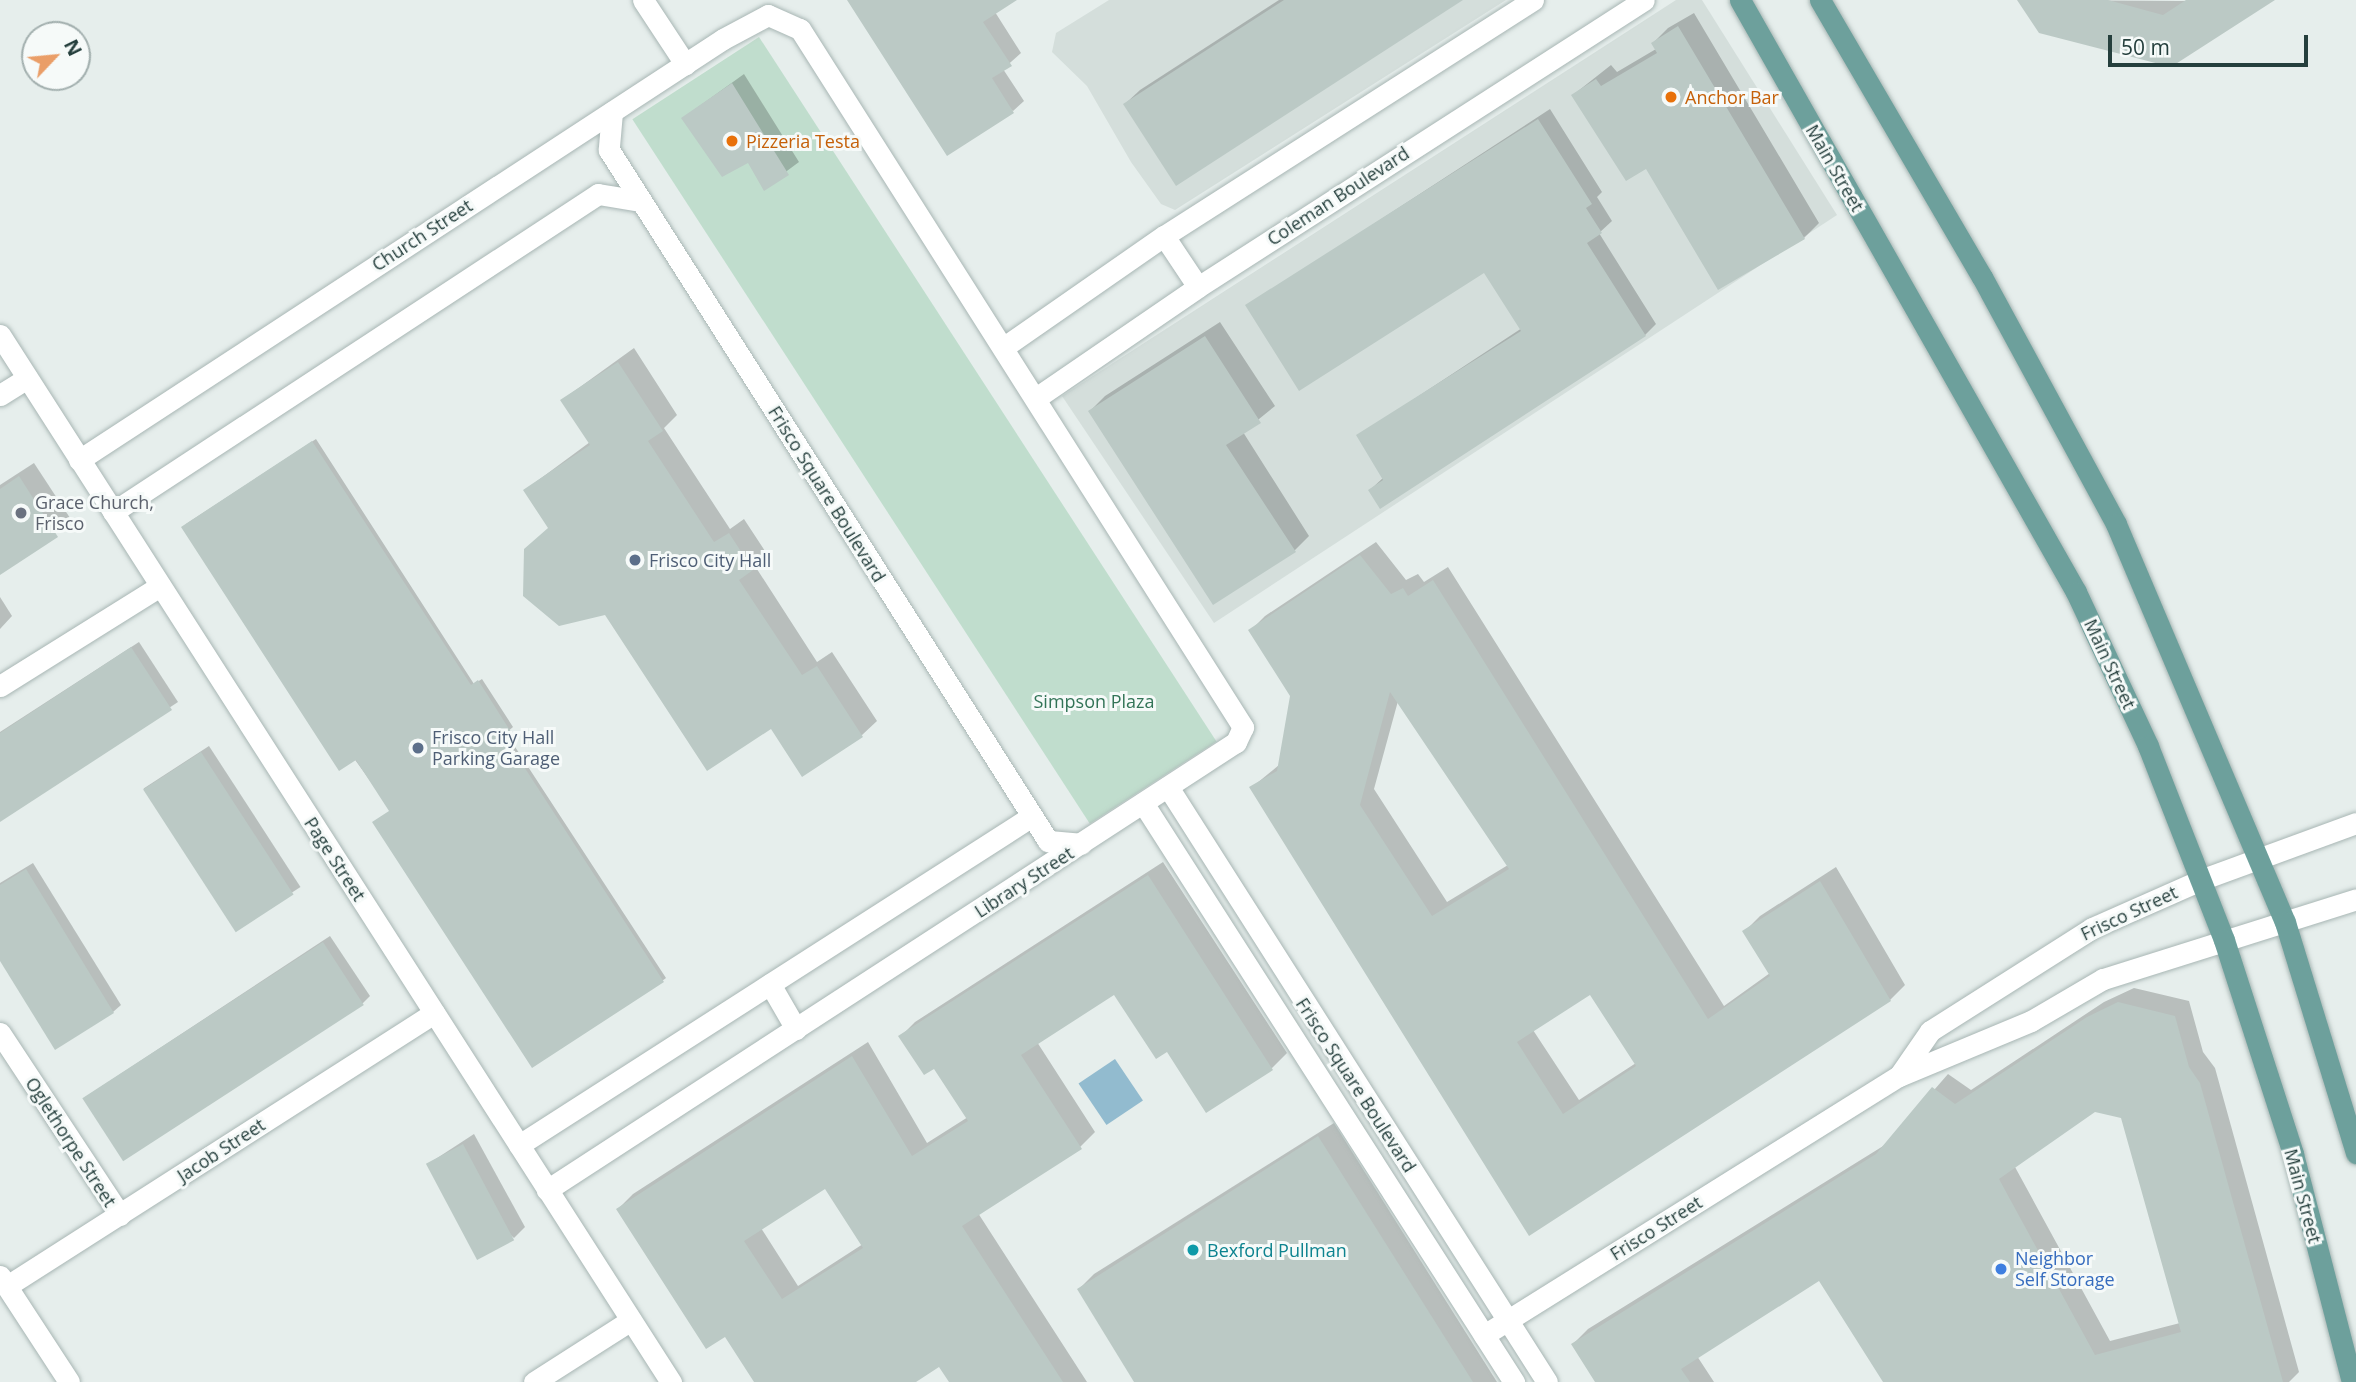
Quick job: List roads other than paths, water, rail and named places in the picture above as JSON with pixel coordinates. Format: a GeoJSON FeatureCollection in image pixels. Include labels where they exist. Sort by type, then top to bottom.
{"type":"FeatureCollection","features":[{"type":"Feature","properties":{"kind":"main road","name":"Main Street"},"geometry":{"type":"LineString","coordinates":[[1740,0],[2076,592],[2203,879],[2293,1154],[2352,1382]]}},
{"type":"Feature","properties":{"kind":"main road"},"geometry":{"type":"LineString","coordinates":[[1820,0],[2078,450],[2166,637],[2285,922],[2356,1153]]}},
{"type":"Feature","properties":{"kind":"street"},"geometry":{"type":"LineString","coordinates":[[643,0],[685,64]]}},
{"type":"Feature","properties":{"kind":"street"},"geometry":{"type":"LineString","coordinates":[[1036,398],[1004,347],[1164,236],[1533,0]]}},
{"type":"Feature","properties":{"kind":"street","name":"Coleman Boulevard"},"geometry":{"type":"LineString","coordinates":[[1036,398],[1198,287],[1644,0]]}},
{"type":"Feature","properties":{"kind":"street","name":"Church Street"},"geometry":{"type":"LineString","coordinates":[[79,460],[685,64],[768,15],[800,29],[1004,347]]}},
{"type":"Feature","properties":{"kind":"street","name":"Frisco Square Boulevard"},"geometry":{"type":"LineString","coordinates":[[612,112],[609,150],[1048,841],[1082,844]]}},
{"type":"Feature","properties":{"kind":"street"},"geometry":{"type":"LineString","coordinates":[[113,512],[598,194],[641,201]]}},
{"type":"Feature","properties":{"kind":"street"},"geometry":{"type":"LineString","coordinates":[[1164,236],[1198,287]]}},
{"type":"Feature","properties":{"kind":"street","name":"Page Street"},"geometry":{"type":"LineString","coordinates":[[0,335],[671,1382]]}},
{"type":"Feature","properties":{"kind":"street"},"geometry":{"type":"LineString","coordinates":[[0,395],[27,378]]}},
{"type":"Feature","properties":{"kind":"street","name":"Library Street"},"geometry":{"type":"LineString","coordinates":[[547,1190],[1236,742],[1243,727],[1036,398]]}},
{"type":"Feature","properties":{"kind":"street"},"geometry":{"type":"LineString","coordinates":[[0,686],[160,586]]}},
{"type":"Feature","properties":{"kind":"street","name":"Frisco Square Boulevard"},"geometry":{"type":"LineString","coordinates":[[1168,787],[1546,1382]]}},
{"type":"Feature","properties":{"kind":"street","name":"Frisco Square Boulevard"},"geometry":{"type":"LineString","coordinates":[[1143,803],[1514,1382]]}},
{"type":"Feature","properties":{"kind":"street"},"geometry":{"type":"LineString","coordinates":[[519,1145],[1032,816]]}},
{"type":"Feature","properties":{"kind":"street","name":"Frisco Street"},"geometry":{"type":"LineString","coordinates":[[1899,1076],[1930,1031],[2092,928],[2203,879],[2356,822]]}},
{"type":"Feature","properties":{"kind":"street","name":"Frisco Street"},"geometry":{"type":"LineString","coordinates":[[1484,1335],[1899,1076],[2031,1021],[2103,979],[2356,899]]}},
{"type":"Feature","properties":{"kind":"street"},"geometry":{"type":"LineString","coordinates":[[770,984],[796,1029]]}},
{"type":"Feature","properties":{"kind":"street","name":"Jacob Street"},"geometry":{"type":"LineString","coordinates":[[4,1281],[120,1215],[434,1013]]}},
{"type":"Feature","properties":{"kind":"street","name":"Oglethorpe Street"},"geometry":{"type":"LineString","coordinates":[[0,1033],[120,1215]]}},
{"type":"Feature","properties":{"kind":"street"},"geometry":{"type":"LineString","coordinates":[[4,1281],[69,1382]]}},
{"type":"Feature","properties":{"kind":"street"},"geometry":{"type":"LineString","coordinates":[[534,1382],[631,1320]]}},
{"type":"Feature","properties":{"kind":"water"},"geometry":{"type":"Polygon","coordinates":[[[1115,1059],[1143,1100],[1106,1125],[1079,1084],[1115,1059]]]}},
{"type":"Feature","properties":{"kind":"place","name":"Anchor Bar"},"geometry":{"type":"Point","coordinates":[1671,97]}},
{"type":"Feature","properties":{"kind":"place","name":"Pizzeria Testa"},"geometry":{"type":"Point","coordinates":[732,141]}},
{"type":"Feature","properties":{"kind":"place","name":"Grace Church, Frisco"},"geometry":{"type":"Point","coordinates":[21,513]}},
{"type":"Feature","properties":{"kind":"place","name":"Frisco City Hall"},"geometry":{"type":"Point","coordinates":[635,560]}},
{"type":"Feature","properties":{"kind":"place","name":"Frisco City Hall Parking Garage"},"geometry":{"type":"Point","coordinates":[418,748]}},
{"type":"Feature","properties":{"kind":"place","name":"Bexford Pullman"},"geometry":{"type":"Point","coordinates":[1193,1250]}},
{"type":"Feature","properties":{"kind":"place","name":"Neighbor Self Storage"},"geometry":{"type":"Point","coordinates":[2001,1269]}},
{"type":"Feature","properties":{"kind":"park label","name":"Simpson Plaza"},"geometry":{"type":"Point","coordinates":[1094,701]}}]}
